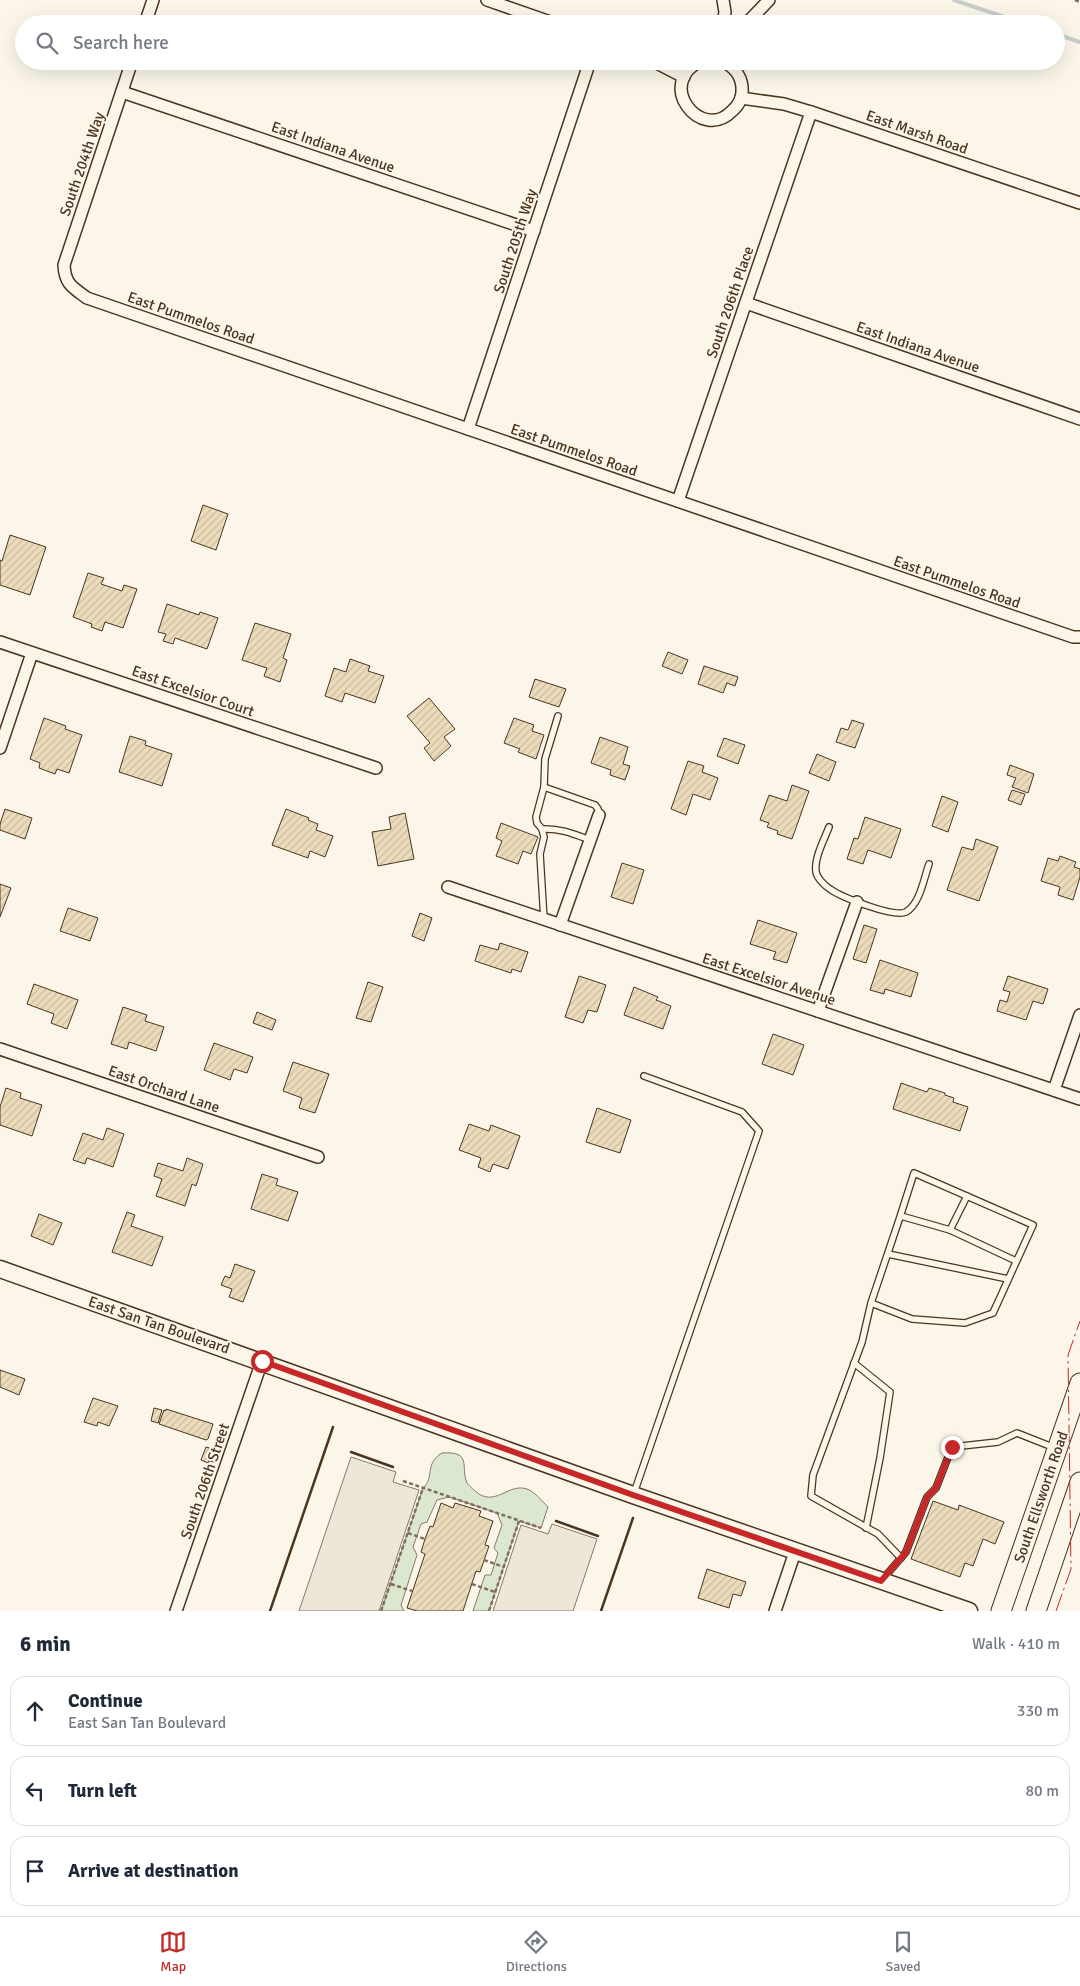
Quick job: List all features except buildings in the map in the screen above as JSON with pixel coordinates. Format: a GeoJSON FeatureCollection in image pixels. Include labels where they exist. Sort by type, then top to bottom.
{"type":"FeatureCollection","features":[{"type":"Feature","properties":{"kind":"main road","name":"South Ellsworth Road"},"geometry":{"type":"LineString","coordinates":[[1001,1611],[1080,1383]]}},
{"type":"Feature","properties":{"kind":"main road"},"geometry":{"type":"LineString","coordinates":[[1036,1611],[1080,1482]]}},
{"type":"Feature","properties":{"kind":"street"},"geometry":{"type":"LineString","coordinates":[[148,15],[153,0]]}},
{"type":"Feature","properties":{"kind":"street"},"geometry":{"type":"LineString","coordinates":[[486,0],[530,15]]}},
{"type":"Feature","properties":{"kind":"street"},"geometry":{"type":"LineString","coordinates":[[723,0],[724,15]]}},
{"type":"Feature","properties":{"kind":"street"},"geometry":{"type":"LineString","coordinates":[[755,15],[769,0]]}},
{"type":"Feature","properties":{"kind":"street","name":"South 204th Way"},"geometry":{"type":"LineString","coordinates":[[65,278],[64,264],[129,70]]}},
{"type":"Feature","properties":{"kind":"street","name":"South 205th Way"},"geometry":{"type":"LineString","coordinates":[[468,429],[587,70]]}},
{"type":"Feature","properties":{"kind":"street"},"geometry":{"type":"LineString","coordinates":[[670,70],[684,77]]}},
{"type":"Feature","properties":{"kind":"street"},"geometry":{"type":"LineString","coordinates":[[689,70],[684,77],[681,87],[682,97],[686,106],[693,113],[701,118],[711,120],[730,114],[737,107],[741,98],[742,88],[735,70]]}},
{"type":"Feature","properties":{"kind":"street","name":"East Indiana Avenue"},"geometry":{"type":"LineString","coordinates":[[122,92],[534,231]]}},
{"type":"Feature","properties":{"kind":"street","name":"East Marsh Road"},"geometry":{"type":"LineString","coordinates":[[741,98],[784,104],[811,112],[1080,203]]}},
{"type":"Feature","properties":{"kind":"street","name":"South 206th Place"},"geometry":{"type":"LineString","coordinates":[[678,501],[811,112]]}},
{"type":"Feature","properties":{"kind":"street","name":"East Pummelos Road"},"geometry":{"type":"LineString","coordinates":[[65,278],[74,289],[87,298],[1072,637],[1080,638]]}},
{"type":"Feature","properties":{"kind":"street","name":"East Indiana Avenue"},"geometry":{"type":"LineString","coordinates":[[746,303],[1080,419]]}},
{"type":"Feature","properties":{"kind":"street","name":"East Excelsior Court"},"geometry":{"type":"LineString","coordinates":[[0,642],[376,768]]}},
{"type":"Feature","properties":{"kind":"street"},"geometry":{"type":"LineString","coordinates":[[0,748],[32,653]]}},
{"type":"Feature","properties":{"kind":"street"},"geometry":{"type":"LineString","coordinates":[[560,925],[599,815]]}},
{"type":"Feature","properties":{"kind":"street","name":"East Excelsior Avenue"},"geometry":{"type":"LineString","coordinates":[[448,887],[1080,1099]]}},
{"type":"Feature","properties":{"kind":"street"},"geometry":{"type":"LineString","coordinates":[[818,1011],[858,902]]}},
{"type":"Feature","properties":{"kind":"street"},"geometry":{"type":"LineString","coordinates":[[1054,1090],[1080,1015]]}},
{"type":"Feature","properties":{"kind":"street","name":"East Orchard Lane"},"geometry":{"type":"LineString","coordinates":[[0,1049],[318,1157]]}},
{"type":"Feature","properties":{"kind":"street","name":"East San Tan Boulevard"},"geometry":{"type":"LineString","coordinates":[[0,1270],[262,1361],[633,1495],[969,1611]]}},
{"type":"Feature","properties":{"kind":"street","name":"South 206th Street"},"geometry":{"type":"LineString","coordinates":[[176,1611],[262,1361]]}},
{"type":"Feature","properties":{"kind":"street"},"geometry":{"type":"LineString","coordinates":[[775,1611],[795,1552]]}},
{"type":"Feature","properties":{"kind":"lane"},"geometry":{"type":"LineString","coordinates":[[544,920],[540,854],[544,837],[536,817],[544,787],[545,759],[558,716]]}},
{"type":"Feature","properties":{"kind":"lane"},"geometry":{"type":"LineString","coordinates":[[544,787],[595,805],[598,808],[599,815]]}},
{"type":"Feature","properties":{"kind":"lane"},"geometry":{"type":"LineString","coordinates":[[829,827],[817,860],[816,872],[824,884],[831,890],[858,902],[896,914],[906,912],[916,900],[929,864]]}},
{"type":"Feature","properties":{"kind":"lane"},"geometry":{"type":"LineString","coordinates":[[542,829],[554,828],[590,840]]}},
{"type":"Feature","properties":{"kind":"lane"},"geometry":{"type":"LineString","coordinates":[[633,1495],[759,1131],[742,1112],[644,1076]]}},
{"type":"Feature","properties":{"kind":"lane"},"geometry":{"type":"LineString","coordinates":[[871,1303],[912,1318],[964,1323],[993,1313],[1033,1225],[914,1173],[871,1303],[862,1342],[813,1475],[811,1496],[878,1534],[901,1558]]}},
{"type":"Feature","properties":{"kind":"lane"},"geometry":{"type":"LineString","coordinates":[[950,1230],[967,1196]]}},
{"type":"Feature","properties":{"kind":"lane"},"geometry":{"type":"LineString","coordinates":[[901,1216],[950,1230],[1016,1261]]}},
{"type":"Feature","properties":{"kind":"lane"},"geometry":{"type":"LineString","coordinates":[[888,1254],[1008,1279]]}},
{"type":"Feature","properties":{"kind":"lane"},"geometry":{"type":"LineString","coordinates":[[854,1363],[890,1392],[880,1458],[866,1528]]}},
{"type":"Feature","properties":{"kind":"lane"},"geometry":{"type":"LineString","coordinates":[[881,1581],[906,1552],[927,1497],[936,1488],[952,1447],[998,1442],[1017,1433],[1057,1449]]}},
{"type":"Feature","properties":{"kind":"path"},"geometry":{"type":"LineString","coordinates":[[1075,0],[1080,2]]}},
{"type":"Feature","properties":{"kind":"path"},"geometry":{"type":"LineString","coordinates":[[403,1481],[541,1528]]}},
{"type":"Feature","properties":{"kind":"path"},"geometry":{"type":"LineString","coordinates":[[382,1611],[423,1488]]}},
{"type":"Feature","properties":{"kind":"path"},"geometry":{"type":"LineString","coordinates":[[489,1611],[519,1520]]}},
{"type":"Feature","properties":{"kind":"path"},"geometry":{"type":"LineString","coordinates":[[408,1533],[425,1539]]}},
{"type":"Feature","properties":{"kind":"path"},"geometry":{"type":"LineString","coordinates":[[484,1560],[504,1567]]}},
{"type":"Feature","properties":{"kind":"path"},"geometry":{"type":"LineString","coordinates":[[391,1584],[412,1591]]}},
{"type":"Feature","properties":{"kind":"path"},"geometry":{"type":"LineString","coordinates":[[472,1584],[495,1592]]}},
{"type":"Feature","properties":{"kind":"green space"},"geometry":{"type":"Polygon","coordinates":[[[442,1453],[452,1453],[462,1457],[467,1483],[485,1497],[497,1496],[521,1488],[533,1492],[548,1507],[541,1528],[519,1521],[489,1611],[473,1611],[485,1575],[491,1575],[498,1553],[494,1548],[502,1525],[497,1513],[449,1497],[437,1500],[427,1522],[421,1524],[413,1547],[417,1555],[401,1605],[404,1611],[381,1611],[423,1488],[427,1484],[431,1466],[442,1453]]]}},
{"type":"Feature","properties":{"kind":"shaded area"},"geometry":{"type":"Polygon","coordinates":[[[351,1457],[396,1472],[393,1482],[419,1490],[379,1611],[299,1611],[351,1457]]]}},
{"type":"Feature","properties":{"kind":"shaded area"},"geometry":{"type":"Polygon","coordinates":[[[552,1524],[597,1539],[573,1611],[493,1611],[521,1525],[548,1534],[552,1524]]]}},
{"type":"Feature","properties":{"kind":"waterway"},"geometry":{"type":"LineString","coordinates":[[954,0],[998,15]]}},
{"type":"Feature","properties":{"kind":"waterway"},"geometry":{"type":"LineString","coordinates":[[1065,37],[1080,42]]}},
{"type":"Feature","properties":{"kind":"wall"},"geometry":{"type":"LineString","coordinates":[[270,1611],[333,1427]]}},
{"type":"Feature","properties":{"kind":"wall"},"geometry":{"type":"LineString","coordinates":[[351,1452],[393,1467]]}},
{"type":"Feature","properties":{"kind":"wall"},"geometry":{"type":"LineString","coordinates":[[601,1611],[633,1518]]}},
{"type":"Feature","properties":{"kind":"wall"},"geometry":{"type":"LineString","coordinates":[[556,1521],[598,1536]]}},
{"type":"Feature","properties":{"kind":"power"},"geometry":{"type":"LineString","coordinates":[[1056,1611],[1071,1569],[1068,1355],[1080,1321]]}},
{"type":"Feature","properties":{"kind":"route"},"geometry":{"type":"LineString","coordinates":[[262,1361],[633,1495],[881,1581],[906,1552],[927,1497],[936,1488],[952,1447]]}}]}
